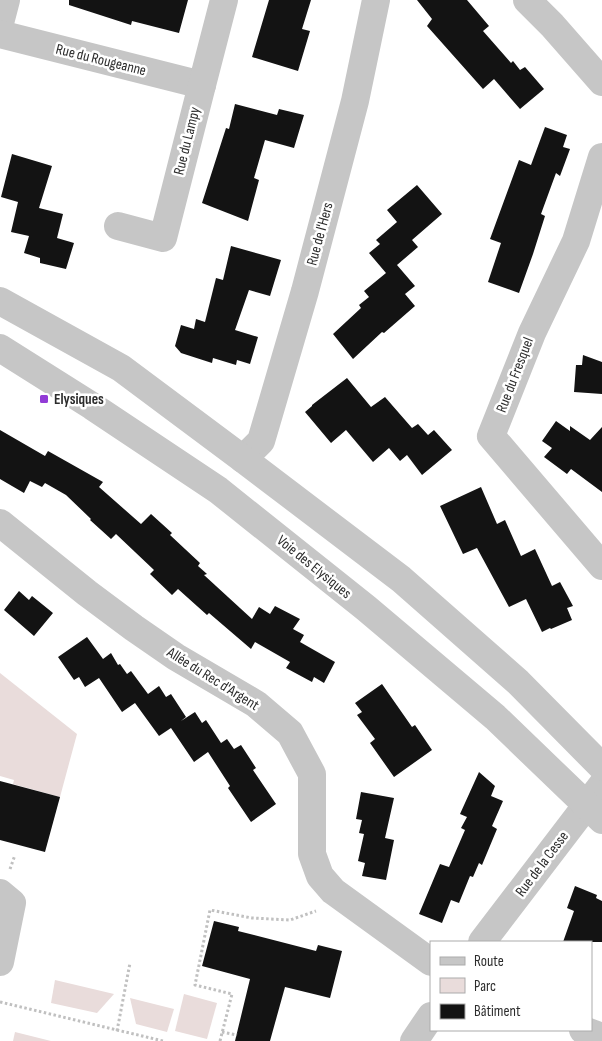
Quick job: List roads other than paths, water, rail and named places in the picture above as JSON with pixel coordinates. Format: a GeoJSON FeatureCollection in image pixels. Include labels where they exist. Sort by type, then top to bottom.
{"type":"FeatureCollection","features":[{"type":"Feature","properties":{"kind":"street"},"geometry":{"type":"LineString","coordinates":[[0,22],[6,0]]}},
{"type":"Feature","properties":{"kind":"street","name":"Rue du Lampy"},"geometry":{"type":"LineString","coordinates":[[118,226],[164,238],[224,0]]}},
{"type":"Feature","properties":{"kind":"street","name":"Rue de l'Hers"},"geometry":{"type":"LineString","coordinates":[[242,459],[261,441],[297,318],[355,101],[376,0]]}},
{"type":"Feature","properties":{"kind":"street"},"geometry":{"type":"LineString","coordinates":[[527,0],[552,25],[602,82]]}},
{"type":"Feature","properties":{"kind":"street","name":"Rue du Rougeanne"},"geometry":{"type":"LineString","coordinates":[[0,34],[202,86]]}},
{"type":"Feature","properties":{"kind":"street","name":"Rue du Fresquel"},"geometry":{"type":"LineString","coordinates":[[602,156],[576,241],[532,333],[492,436],[602,566]]}},
{"type":"Feature","properties":{"kind":"street"},"geometry":{"type":"LineString","coordinates":[[0,301],[121,368],[401,580],[518,682],[602,767]]}},
{"type":"Feature","properties":{"kind":"street","name":"Voie des Elysiques"},"geometry":{"type":"LineString","coordinates":[[0,348],[92,406],[218,490],[366,608],[597,804]]}},
{"type":"Feature","properties":{"kind":"street","name":"Allée du Rec d'Argent"},"geometry":{"type":"LineString","coordinates":[[0,523],[87,594],[176,657],[256,704],[290,733],[312,774],[312,854],[320,876],[333,891],[430,961]]}},
{"type":"Feature","properties":{"kind":"street","name":"Rue de la Cesse"},"geometry":{"type":"LineString","coordinates":[[483,941],[597,804]]}},
{"type":"Feature","properties":{"kind":"street"},"geometry":{"type":"LineString","coordinates":[[0,893],[12,903],[0,962]]}},
{"type":"Feature","properties":{"kind":"street"},"geometry":{"type":"LineString","coordinates":[[414,1041],[430,1017]]}},
{"type":"Feature","properties":{"kind":"street"},"geometry":{"type":"LineString","coordinates":[[586,1031],[602,1037]]}},
{"type":"Feature","properties":{"kind":"place","name":"Elysiques"},"geometry":{"type":"Point","coordinates":[44,399]}}]}
